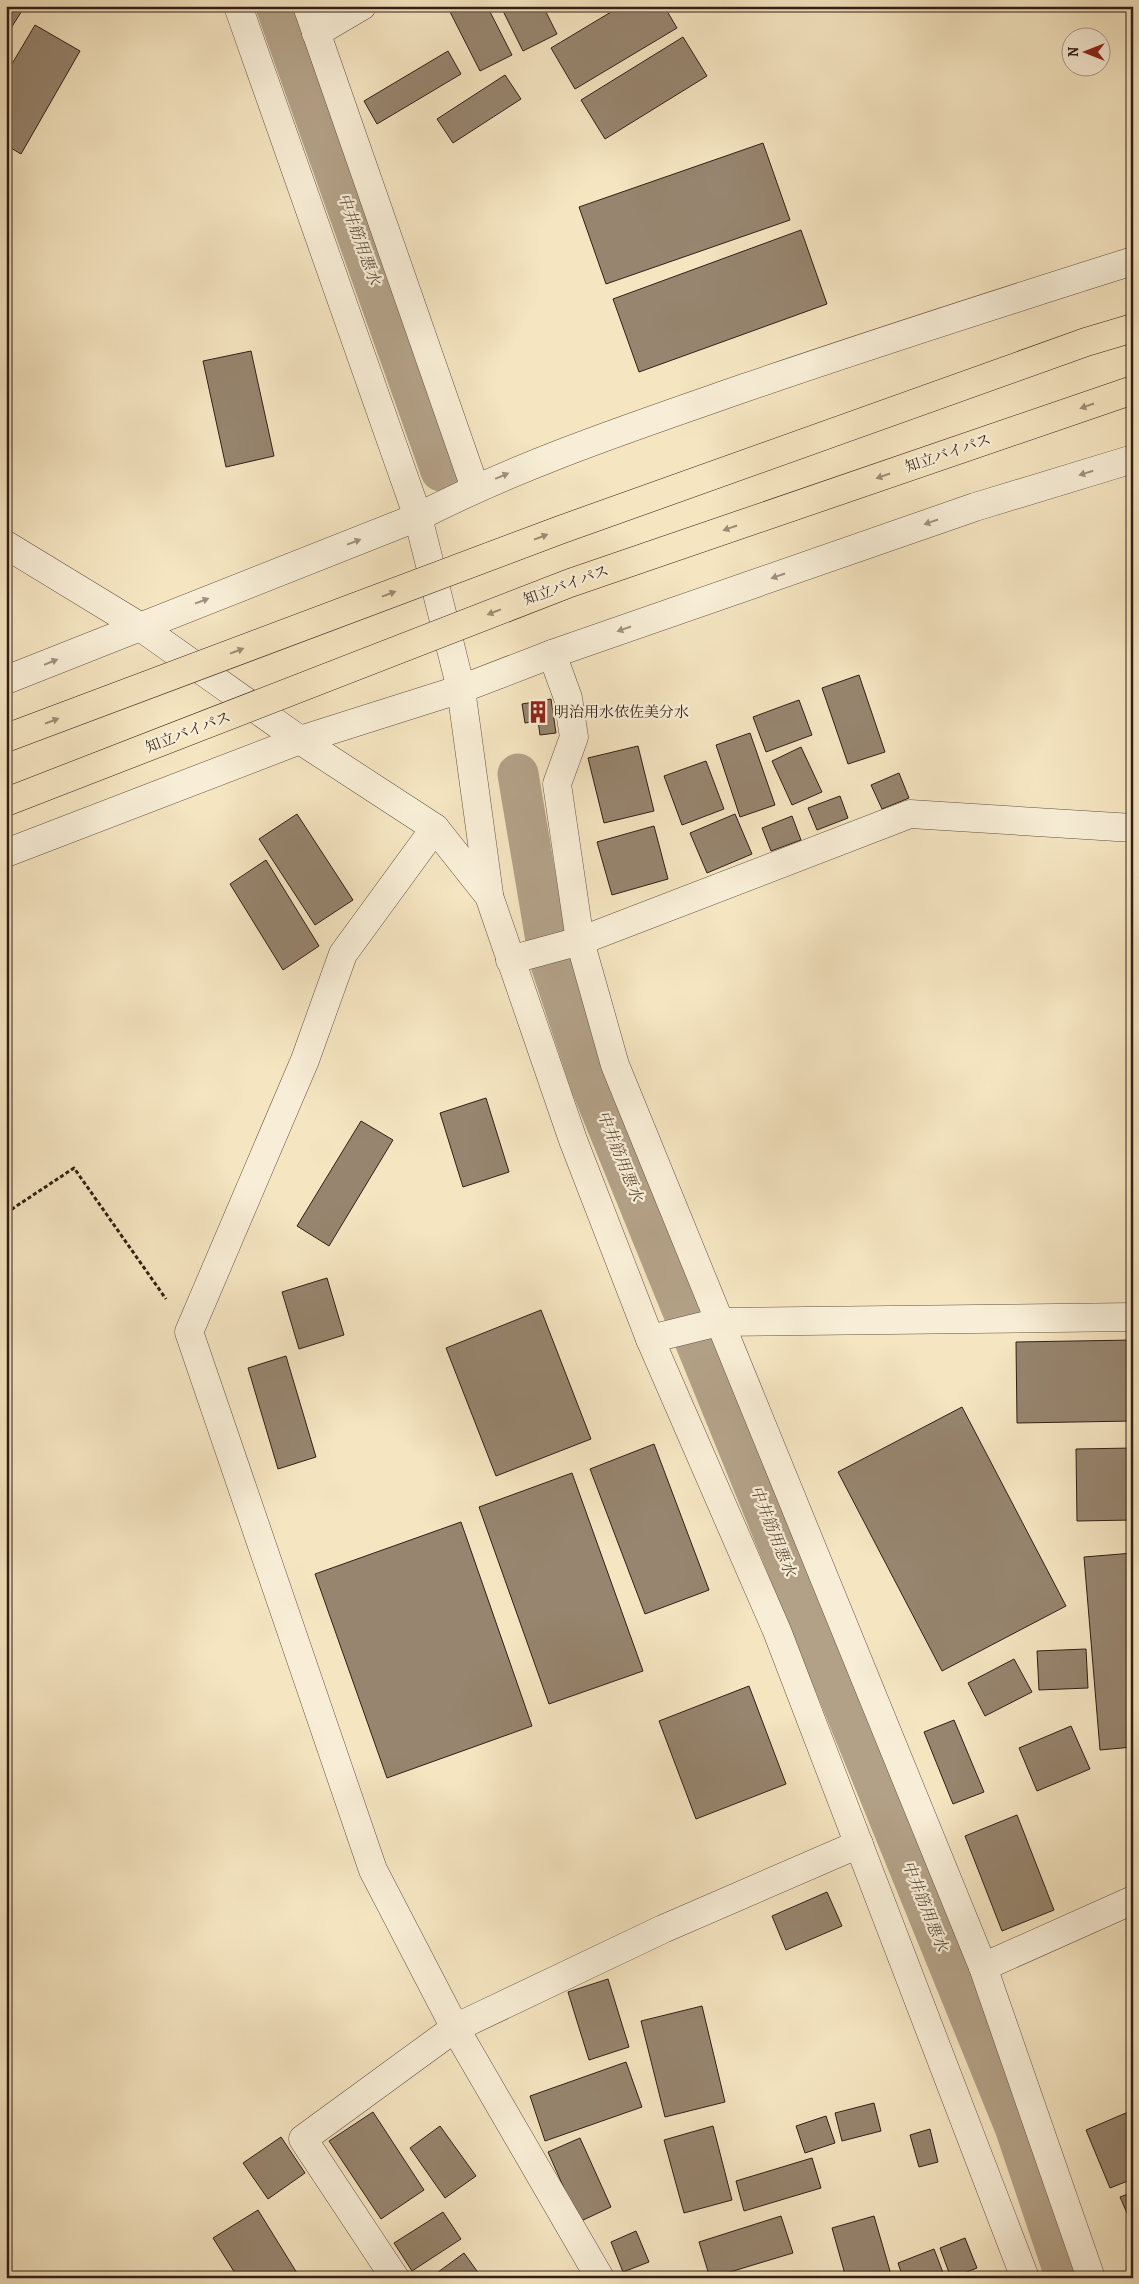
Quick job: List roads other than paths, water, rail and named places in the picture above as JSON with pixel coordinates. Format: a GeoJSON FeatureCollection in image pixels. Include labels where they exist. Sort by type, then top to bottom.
{"type":"FeatureCollection","features":[{"type":"Feature","properties":{"kind":"highway"},"geometry":{"type":"LineString","coordinates":[[6,738],[560,530],[1077,345],[1133,328]]}},
{"type":"Feature","properties":{"kind":"highway","name":"知立バイパス"},"geometry":{"type":"LineString","coordinates":[[6,802],[570,583],[1133,390]]}},
{"type":"Feature","properties":{"kind":"street"},"geometry":{"type":"LineString","coordinates":[[238,6],[418,517],[461,689],[489,896]]}},
{"type":"Feature","properties":{"kind":"street"},"geometry":{"type":"LineString","coordinates":[[307,6],[475,488]]}},
{"type":"Feature","properties":{"kind":"street"},"geometry":{"type":"LineString","coordinates":[[316,33],[362,6]]}},
{"type":"Feature","properties":{"kind":"street"},"geometry":{"type":"LineString","coordinates":[[6,680],[418,517],[475,488],[576,446],[949,318],[1133,261]]}},
{"type":"Feature","properties":{"kind":"street"},"geometry":{"type":"LineString","coordinates":[[6,853],[300,740],[461,689],[552,654],[975,507],[1133,459]]}},
{"type":"Feature","properties":{"kind":"street"},"geometry":{"type":"LineString","coordinates":[[6,545],[139,626],[300,740],[435,828],[489,896],[520,957],[573,1140],[650,1339],[777,1631],[1025,2278]]}},
{"type":"Feature","properties":{"kind":"street"},"geometry":{"type":"LineString","coordinates":[[552,654],[568,698],[574,737],[556,784],[573,943],[615,1065],[983,1967],[1092,2278]]}},
{"type":"Feature","properties":{"kind":"street"},"geometry":{"type":"LineString","coordinates":[[520,957],[573,943],[910,814],[1133,828]]}},
{"type":"Feature","properties":{"kind":"street"},"geometry":{"type":"LineString","coordinates":[[435,828],[343,954],[305,1060],[188,1332],[373,1870],[455,2028],[600,2278]]}},
{"type":"Feature","properties":{"kind":"street"},"geometry":{"type":"LineString","coordinates":[[650,1339],[719,1322],[1133,1317]]}},
{"type":"Feature","properties":{"kind":"street"},"geometry":{"type":"LineString","coordinates":[[395,2278],[303,2139],[455,2028],[663,1929],[859,1844]]}},
{"type":"Feature","properties":{"kind":"street"},"geometry":{"type":"LineString","coordinates":[[983,1967],[1133,1900]]}},
{"type":"Feature","properties":{"kind":"waterway","name":"中井筋用悪水"},"geometry":{"type":"LineString","coordinates":[[276,6],[441,471]]}},
{"type":"Feature","properties":{"kind":"waterway","name":"中井筋用悪水"},"geometry":{"type":"LineString","coordinates":[[518,774],[549,958],[591,1085],[1015,2127],[1066,2278]]}},
{"type":"Feature","properties":{"kind":"place","name":"明治用水依佐美分水"},"geometry":{"type":"Point","coordinates":[538,712]}}]}
